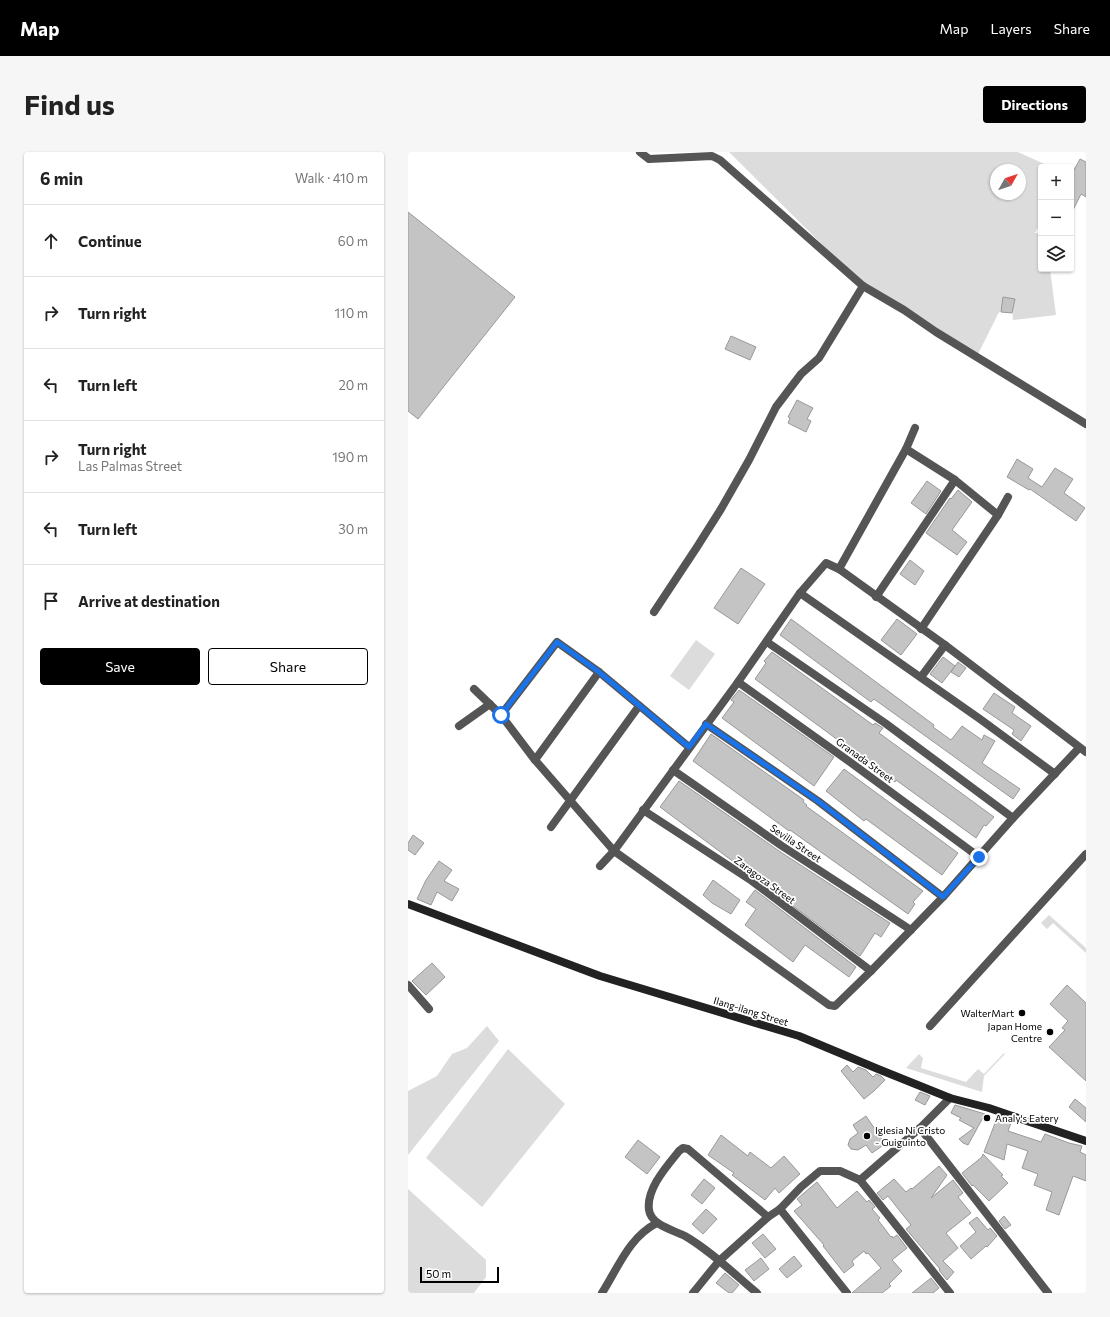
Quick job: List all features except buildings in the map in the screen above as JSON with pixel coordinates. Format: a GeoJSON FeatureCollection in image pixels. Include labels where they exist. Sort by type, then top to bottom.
{"type":"FeatureCollection","features":[{"type":"Feature","properties":{"kind":"street"},"geometry":{"type":"LineString","coordinates":[[640,152],[649,159],[712,156],[720,160],[864,286],[1086,424]]}},
{"type":"Feature","properties":{"kind":"street"},"geometry":{"type":"LineString","coordinates":[[654,612],[721,509],[749,460],[776,407],[801,374],[819,358],[864,286]]}},
{"type":"Feature","properties":{"kind":"street"},"geometry":{"type":"LineString","coordinates":[[839,569],[906,449],[914,428]]}},
{"type":"Feature","properties":{"kind":"street"},"geometry":{"type":"LineString","coordinates":[[906,449],[954,480],[998,515]]}},
{"type":"Feature","properties":{"kind":"street"},"geometry":{"type":"LineString","coordinates":[[876,597],[954,480]]}},
{"type":"Feature","properties":{"kind":"street"},"geometry":{"type":"LineString","coordinates":[[922,629],[998,515],[1008,497]]}},
{"type":"Feature","properties":{"kind":"street"},"geometry":{"type":"LineString","coordinates":[[474,689],[501,715],[535,760],[614,851],[829,1005],[834,1006],[839,1003],[943,897],[1055,774],[1083,750],[945,645],[839,569],[826,563],[800,593],[738,682],[614,851],[600,866]]}},
{"type":"Feature","properties":{"kind":"street"},"geometry":{"type":"LineString","coordinates":[[800,593],[1055,774]]}},
{"type":"Feature","properties":{"kind":"street"},"geometry":{"type":"LineString","coordinates":[[501,715],[557,642],[599,672],[689,747]]}},
{"type":"Feature","properties":{"kind":"street"},"geometry":{"type":"LineString","coordinates":[[767,642],[885,723],[1014,818]]}},
{"type":"Feature","properties":{"kind":"street"},"geometry":{"type":"LineString","coordinates":[[920,677],[945,645]]}},
{"type":"Feature","properties":{"kind":"street"},"geometry":{"type":"LineString","coordinates":[[535,760],[599,672]]}},
{"type":"Feature","properties":{"kind":"street","name":"Granada Street"},"geometry":{"type":"LineString","coordinates":[[738,682],[979,857]]}},
{"type":"Feature","properties":{"kind":"street"},"geometry":{"type":"LineString","coordinates":[[459,726],[490,704]]}},
{"type":"Feature","properties":{"kind":"street"},"geometry":{"type":"LineString","coordinates":[[550,828],[639,706]]}},
{"type":"Feature","properties":{"kind":"street"},"geometry":{"type":"LineString","coordinates":[[706,724],[818,801],[943,897]]}},
{"type":"Feature","properties":{"kind":"street","name":"Sevilla Street"},"geometry":{"type":"LineString","coordinates":[[673,770],[782,846],[911,930]]}},
{"type":"Feature","properties":{"kind":"street","name":"Zaragoza Street"},"geometry":{"type":"LineString","coordinates":[[643,810],[752,881],[871,971]]}},
{"type":"Feature","properties":{"kind":"street"},"geometry":{"type":"LineString","coordinates":[[930,1026],[1086,854]]}},
{"type":"Feature","properties":{"kind":"street","name":"Ilang-ilang Street"},"geometry":{"type":"LineString","coordinates":[[408,904],[600,976],[799,1036],[950,1098],[989,1108],[1086,1141]]}},
{"type":"Feature","properties":{"kind":"street"},"geometry":{"type":"LineString","coordinates":[[408,985],[429,1009]]}},
{"type":"Feature","properties":{"kind":"street"},"geometry":{"type":"LineString","coordinates":[[860,1180],[920,1128],[950,1098]]}},
{"type":"Feature","properties":{"kind":"street"},"geometry":{"type":"LineString","coordinates":[[920,1128],[1048,1293]]}},
{"type":"Feature","properties":{"kind":"street"},"geometry":{"type":"LineString","coordinates":[[757,1293],[690,1239],[657,1223],[649,1211],[650,1198],[659,1177],[683,1148],[688,1149],[768,1217]]}},
{"type":"Feature","properties":{"kind":"street"},"geometry":{"type":"LineString","coordinates":[[693,1293],[719,1261],[768,1217],[780,1210],[801,1187],[820,1171],[840,1171],[860,1180],[950,1293]]}},
{"type":"Feature","properties":{"kind":"street"},"geometry":{"type":"LineString","coordinates":[[780,1210],[847,1293]]}},
{"type":"Feature","properties":{"kind":"street"},"geometry":{"type":"LineString","coordinates":[[602,1293],[630,1246],[646,1228],[657,1223]]}},
{"type":"Feature","properties":{"kind":"shaded area"},"geometry":{"type":"Polygon","coordinates":[[[729,152],[1018,152],[1044,164],[1038,164],[1038,228],[1035,233],[1038,233],[1038,272],[1050,272],[1056,315],[1013,320],[1012,308],[1005,306],[998,314],[977,356],[861,283],[729,152]]]}},
{"type":"Feature","properties":{"kind":"shaded area"},"geometry":{"type":"Polygon","coordinates":[[[696,640],[715,654],[689,690],[670,676],[696,640]]]}},
{"type":"Feature","properties":{"kind":"shaded area"},"geometry":{"type":"Polygon","coordinates":[[[1049,915],[1086,948],[1086,953],[1053,923],[1047,929],[1041,923],[1049,915]]]}},
{"type":"Feature","properties":{"kind":"shaded area"},"geometry":{"type":"Polygon","coordinates":[[[487,1026],[499,1041],[408,1155],[408,1091],[437,1076],[452,1054],[467,1048],[487,1026]]]}},
{"type":"Feature","properties":{"kind":"shaded area"},"geometry":{"type":"Polygon","coordinates":[[[508,1049],[565,1104],[482,1207],[426,1158],[508,1049]]]}},
{"type":"Feature","properties":{"kind":"shaded area"},"geometry":{"type":"Polygon","coordinates":[[[1004,1053],[1005,1054],[984,1076],[982,1092],[906,1068],[919,1054],[923,1058],[921,1068],[966,1082],[978,1069],[984,1074],[1004,1053]]]}},
{"type":"Feature","properties":{"kind":"shaded area"},"geometry":{"type":"Polygon","coordinates":[[[408,1189],[486,1260],[486,1277],[474,1293],[408,1293],[408,1189]]]}},
{"type":"Feature","properties":{"kind":"place","name":"WalterMart"},"geometry":{"type":"Point","coordinates":[1022,1013]}},
{"type":"Feature","properties":{"kind":"place","name":"Japan Home Centre"},"geometry":{"type":"Point","coordinates":[1050,1032]}},
{"type":"Feature","properties":{"kind":"place","name":"Analy's Eatery"},"geometry":{"type":"Point","coordinates":[987,1118]}},
{"type":"Feature","properties":{"kind":"place","name":"Iglesia Ni Cristo - Guiguinto"},"geometry":{"type":"Point","coordinates":[867,1136]}},
{"type":"Feature","properties":{"kind":"route"},"geometry":{"type":"LineString","coordinates":[[501,715],[557,642],[599,672],[689,747],[706,724],[818,801],[943,897],[979,857]]}}]}
